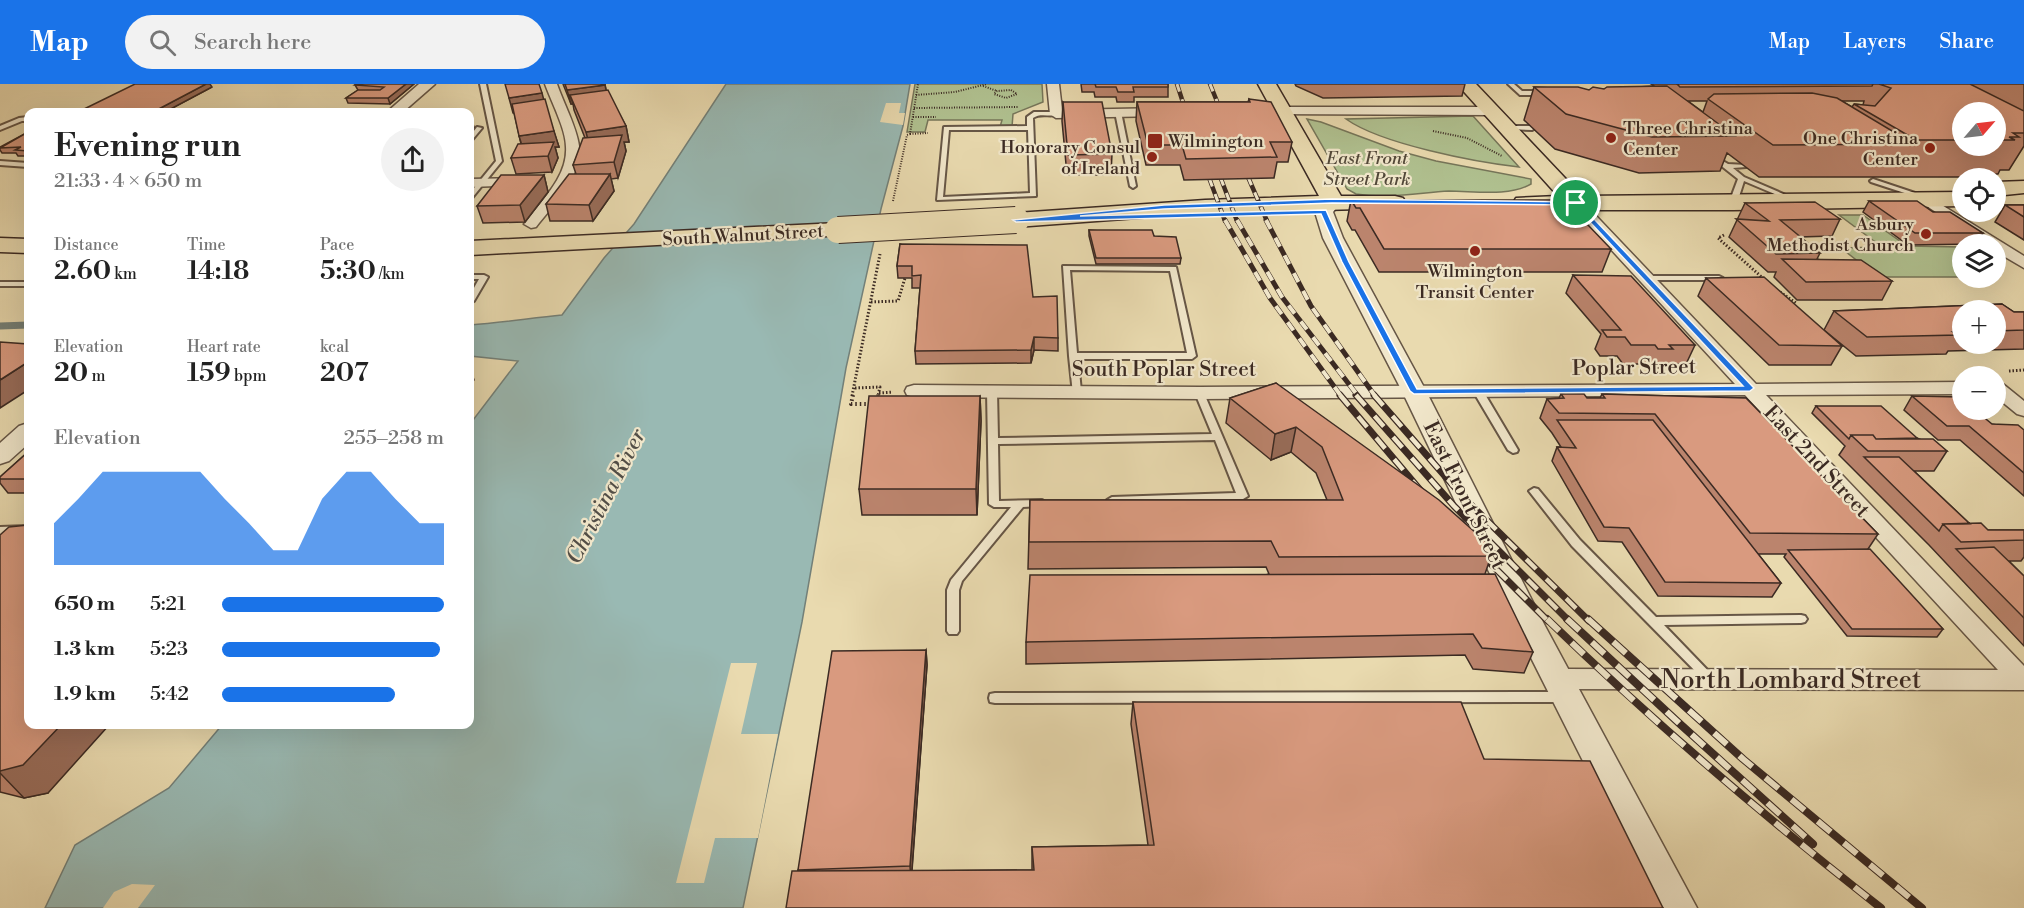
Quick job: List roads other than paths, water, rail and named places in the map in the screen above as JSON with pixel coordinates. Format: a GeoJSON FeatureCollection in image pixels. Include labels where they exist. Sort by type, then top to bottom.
{"type":"FeatureCollection","features":[{"type":"Feature","properties":{"kind":"main road","name":"East Front Street"},"geometry":{"type":"LineString","coordinates":[[1267,84],[1283,111],[1328,206]]}},
{"type":"Feature","properties":{"kind":"main road","name":"East 2nd Street"},"geometry":{"type":"LineString","coordinates":[[1466,84],[1576,203]]}},
{"type":"Feature","properties":{"kind":"main road"},"geometry":{"type":"LineString","coordinates":[[2006,188],[2024,187]]}},
{"type":"Feature","properties":{"kind":"main road"},"geometry":{"type":"LineString","coordinates":[[1504,203],[1797,202],[1870,190],[1924,198],[1952,199]]}},
{"type":"Feature","properties":{"kind":"main road"},"geometry":{"type":"LineString","coordinates":[[1924,198],[1952,194]]}},
{"type":"Feature","properties":{"kind":"main road"},"geometry":{"type":"LineString","coordinates":[[2006,201],[2024,202]]}},
{"type":"Feature","properties":{"kind":"main road","name":"South Walnut Street"},"geometry":{"type":"LineString","coordinates":[[474,248],[1197,211],[1420,204]]}},
{"type":"Feature","properties":{"kind":"main road"},"geometry":{"type":"LineString","coordinates":[[0,234],[24,233]]}},
{"type":"Feature","properties":{"kind":"main road"},"geometry":{"type":"LineString","coordinates":[[0,245],[24,246]]}},
{"type":"Feature","properties":{"kind":"street"},"geometry":{"type":"LineString","coordinates":[[531,224],[551,182],[573,154],[573,145],[551,84]]}},
{"type":"Feature","properties":{"kind":"street"},"geometry":{"type":"LineString","coordinates":[[1053,84],[1056,114],[1180,112]]}},
{"type":"Feature","properties":{"kind":"street"},"geometry":{"type":"LineString","coordinates":[[401,108],[435,88]]}},
{"type":"Feature","properties":{"kind":"street"},"geometry":{"type":"LineString","coordinates":[[419,108],[435,88]]}},
{"type":"Feature","properties":{"kind":"street"},"geometry":{"type":"LineString","coordinates":[[1246,111],[1490,111]]}},
{"type":"Feature","properties":{"kind":"street"},"geometry":{"type":"LineString","coordinates":[[476,183],[551,182]]}},
{"type":"Feature","properties":{"kind":"street"},"geometry":{"type":"LineString","coordinates":[[1924,198],[2024,263]]}},
{"type":"Feature","properties":{"kind":"street","name":"East 2nd Street"},"geometry":{"type":"LineString","coordinates":[[1576,203],[2023,680]]}},
{"type":"Feature","properties":{"kind":"street","name":"East Front Street"},"geometry":{"type":"LineString","coordinates":[[1328,206],[1345,262],[1414,391],[1563,688],[1677,908]]}},
{"type":"Feature","properties":{"kind":"street","name":"Poplar Street"},"geometry":{"type":"LineString","coordinates":[[1414,391],[1952,388]]}},
{"type":"Feature","properties":{"kind":"street"},"geometry":{"type":"LineString","coordinates":[[2006,388],[2024,388]]}},
{"type":"Feature","properties":{"kind":"street","name":"South Poplar Street"},"geometry":{"type":"LineString","coordinates":[[914,391],[1200,393],[1414,391]]}},
{"type":"Feature","properties":{"kind":"street"},"geometry":{"type":"LineString","coordinates":[[2006,396],[2024,410]]}},
{"type":"Feature","properties":{"kind":"street"},"geometry":{"type":"LineString","coordinates":[[0,456],[24,435]]}},
{"type":"Feature","properties":{"kind":"street","name":"North Lombard Street"},"geometry":{"type":"LineString","coordinates":[[1563,688],[1710,679],[2023,680]]}},
{"type":"Feature","properties":{"kind":"lane"},"geometry":{"type":"LineString","coordinates":[[476,183],[499,161],[483,84]]}},
{"type":"Feature","properties":{"kind":"lane"},"geometry":{"type":"LineString","coordinates":[[1511,84],[1520,93],[1553,94]]}},
{"type":"Feature","properties":{"kind":"lane"},"geometry":{"type":"LineString","coordinates":[[1118,112],[1133,186]]}},
{"type":"Feature","properties":{"kind":"lane"},"geometry":{"type":"LineString","coordinates":[[1030,128],[946,128],[939,198],[1034,195],[1030,117],[1032,114],[1056,114]]}},
{"type":"Feature","properties":{"kind":"lane"},"geometry":{"type":"LineString","coordinates":[[0,128],[24,119]]}},
{"type":"Feature","properties":{"kind":"lane"},"geometry":{"type":"LineString","coordinates":[[474,134],[479,128]]}},
{"type":"Feature","properties":{"kind":"lane"},"geometry":{"type":"LineString","coordinates":[[1507,128],[1532,128]]}},
{"type":"Feature","properties":{"kind":"lane"},"geometry":{"type":"LineString","coordinates":[[1708,162],[1721,162],[1742,178],[1797,202]]}},
{"type":"Feature","properties":{"kind":"lane"},"geometry":{"type":"LineString","coordinates":[[0,163],[24,165]]}},
{"type":"Feature","properties":{"kind":"lane"},"geometry":{"type":"LineString","coordinates":[[1726,166],[1744,166]]}},
{"type":"Feature","properties":{"kind":"lane"},"geometry":{"type":"LineString","coordinates":[[1866,177],[1870,190]]}},
{"type":"Feature","properties":{"kind":"lane"},"geometry":{"type":"LineString","coordinates":[[1733,203],[1742,178]]}},
{"type":"Feature","properties":{"kind":"lane"},"geometry":{"type":"LineString","coordinates":[[1073,356],[1192,356],[1173,269],[1066,268],[1073,356],[1076,392]]}},
{"type":"Feature","properties":{"kind":"lane"},"geometry":{"type":"LineString","coordinates":[[474,278],[484,277],[474,294]]}},
{"type":"Feature","properties":{"kind":"lane"},"geometry":{"type":"LineString","coordinates":[[1647,278],[1731,278]]}},
{"type":"Feature","properties":{"kind":"lane"},"geometry":{"type":"LineString","coordinates":[[0,284],[24,284]]}},
{"type":"Feature","properties":{"kind":"lane"},"geometry":{"type":"LineString","coordinates":[[0,292],[12,284]]}},
{"type":"Feature","properties":{"kind":"lane"},"geometry":{"type":"LineString","coordinates":[[992,391],[994,504],[1055,502]]}},
{"type":"Feature","properties":{"kind":"lane"},"geometry":{"type":"LineString","coordinates":[[1478,391],[1513,450]]}},
{"type":"Feature","properties":{"kind":"lane"},"geometry":{"type":"LineString","coordinates":[[1102,501],[1243,496],[1200,393]]}},
{"type":"Feature","properties":{"kind":"lane"},"geometry":{"type":"LineString","coordinates":[[993,441],[1219,437]]}},
{"type":"Feature","properties":{"kind":"lane"},"geometry":{"type":"LineString","coordinates":[[1534,491],[1576,543],[1710,679]]}},
{"type":"Feature","properties":{"kind":"lane"},"geometry":{"type":"LineString","coordinates":[[953,631],[953,590],[957,580],[1020,503]]}},
{"type":"Feature","properties":{"kind":"lane"},"geometry":{"type":"LineString","coordinates":[[0,531],[24,530]]}},
{"type":"Feature","properties":{"kind":"lane"},"geometry":{"type":"LineString","coordinates":[[1654,621],[1801,619]]}},
{"type":"Feature","properties":{"kind":"lane"},"geometry":{"type":"LineString","coordinates":[[994,698],[1563,688]]}},
{"type":"Feature","properties":{"kind":"water","name":"Christina River"},"geometry":{"type":"Polygon","coordinates":[[[726,84],[910,84],[903,126],[881,209],[846,368],[802,622],[743,908],[45,908],[75,845],[169,788],[219,729],[474,729],[474,419],[518,361],[474,356],[474,325],[562,315],[604,258],[634,224],[726,84]]]}},
{"type":"Feature","properties":{"kind":"waterway"},"geometry":{"type":"LineString","coordinates":[[0,326],[24,325]]}},
{"type":"Feature","properties":{"kind":"railway"},"geometry":{"type":"LineString","coordinates":[[1177,84],[1188,118]]}},
{"type":"Feature","properties":{"kind":"railway"},"geometry":{"type":"LineString","coordinates":[[1210,84],[1224,119]]}},
{"type":"Feature","properties":{"kind":"railway"},"geometry":{"type":"LineString","coordinates":[[1215,163],[1237,221]]}},
{"type":"Feature","properties":{"kind":"railway"},"geometry":{"type":"LineString","coordinates":[[1242,163],[1267,221]]}},
{"type":"Feature","properties":{"kind":"railway"},"geometry":{"type":"LineString","coordinates":[[1204,164],[1225,221]]}},
{"type":"Feature","properties":{"kind":"railway"},"geometry":{"type":"LineString","coordinates":[[1225,220],[1270,298],[1341,396]]}},
{"type":"Feature","properties":{"kind":"railway"},"geometry":{"type":"LineString","coordinates":[[1237,220],[1282,297],[1358,396]]}},
{"type":"Feature","properties":{"kind":"railway"},"geometry":{"type":"LineString","coordinates":[[1266,220],[1311,306],[1375,396]]}},
{"type":"Feature","properties":{"kind":"railway"},"geometry":{"type":"LineString","coordinates":[[1340,395],[1421,491]]}},
{"type":"Feature","properties":{"kind":"railway"},"geometry":{"type":"LineString","coordinates":[[1356,395],[1454,506],[1567,619]]}},
{"type":"Feature","properties":{"kind":"railway"},"geometry":{"type":"LineString","coordinates":[[1374,395],[1465,499],[1589,621]]}},
{"type":"Feature","properties":{"kind":"railway"},"geometry":{"type":"LineString","coordinates":[[1477,550],[1548,621]]}},
{"type":"Feature","properties":{"kind":"railway"},"geometry":{"type":"LineString","coordinates":[[1547,619],[1710,768],[1881,908]]}},
{"type":"Feature","properties":{"kind":"railway"},"geometry":{"type":"LineString","coordinates":[[1567,619],[1813,844]]}},
{"type":"Feature","properties":{"kind":"railway"},"geometry":{"type":"LineString","coordinates":[[1588,619],[1743,759],[1922,908]]}},
{"type":"Feature","properties":{"kind":"place","name":"Three Christina Center"},"geometry":{"type":"Point","coordinates":[1611,138]}},
{"type":"Feature","properties":{"kind":"place","name":"Wilmington"},"geometry":{"type":"Point","coordinates":[1155,141]}},
{"type":"Feature","properties":{"kind":"place","name":"One Christina Center"},"geometry":{"type":"Point","coordinates":[1930,148]}},
{"type":"Feature","properties":{"kind":"place","name":"Honorary Consul of Ireland"},"geometry":{"type":"Point","coordinates":[1152,157]}},
{"type":"Feature","properties":{"kind":"place","name":"Asbury Methodist Church"},"geometry":{"type":"Point","coordinates":[1926,234]}},
{"type":"Feature","properties":{"kind":"place","name":"Wilmington Transit Center"},"geometry":{"type":"Point","coordinates":[1475,251]}},
{"type":"Feature","properties":{"kind":"park label","name":"East Front Street Park"},"geometry":{"type":"Point","coordinates":[1367,168]}}]}
